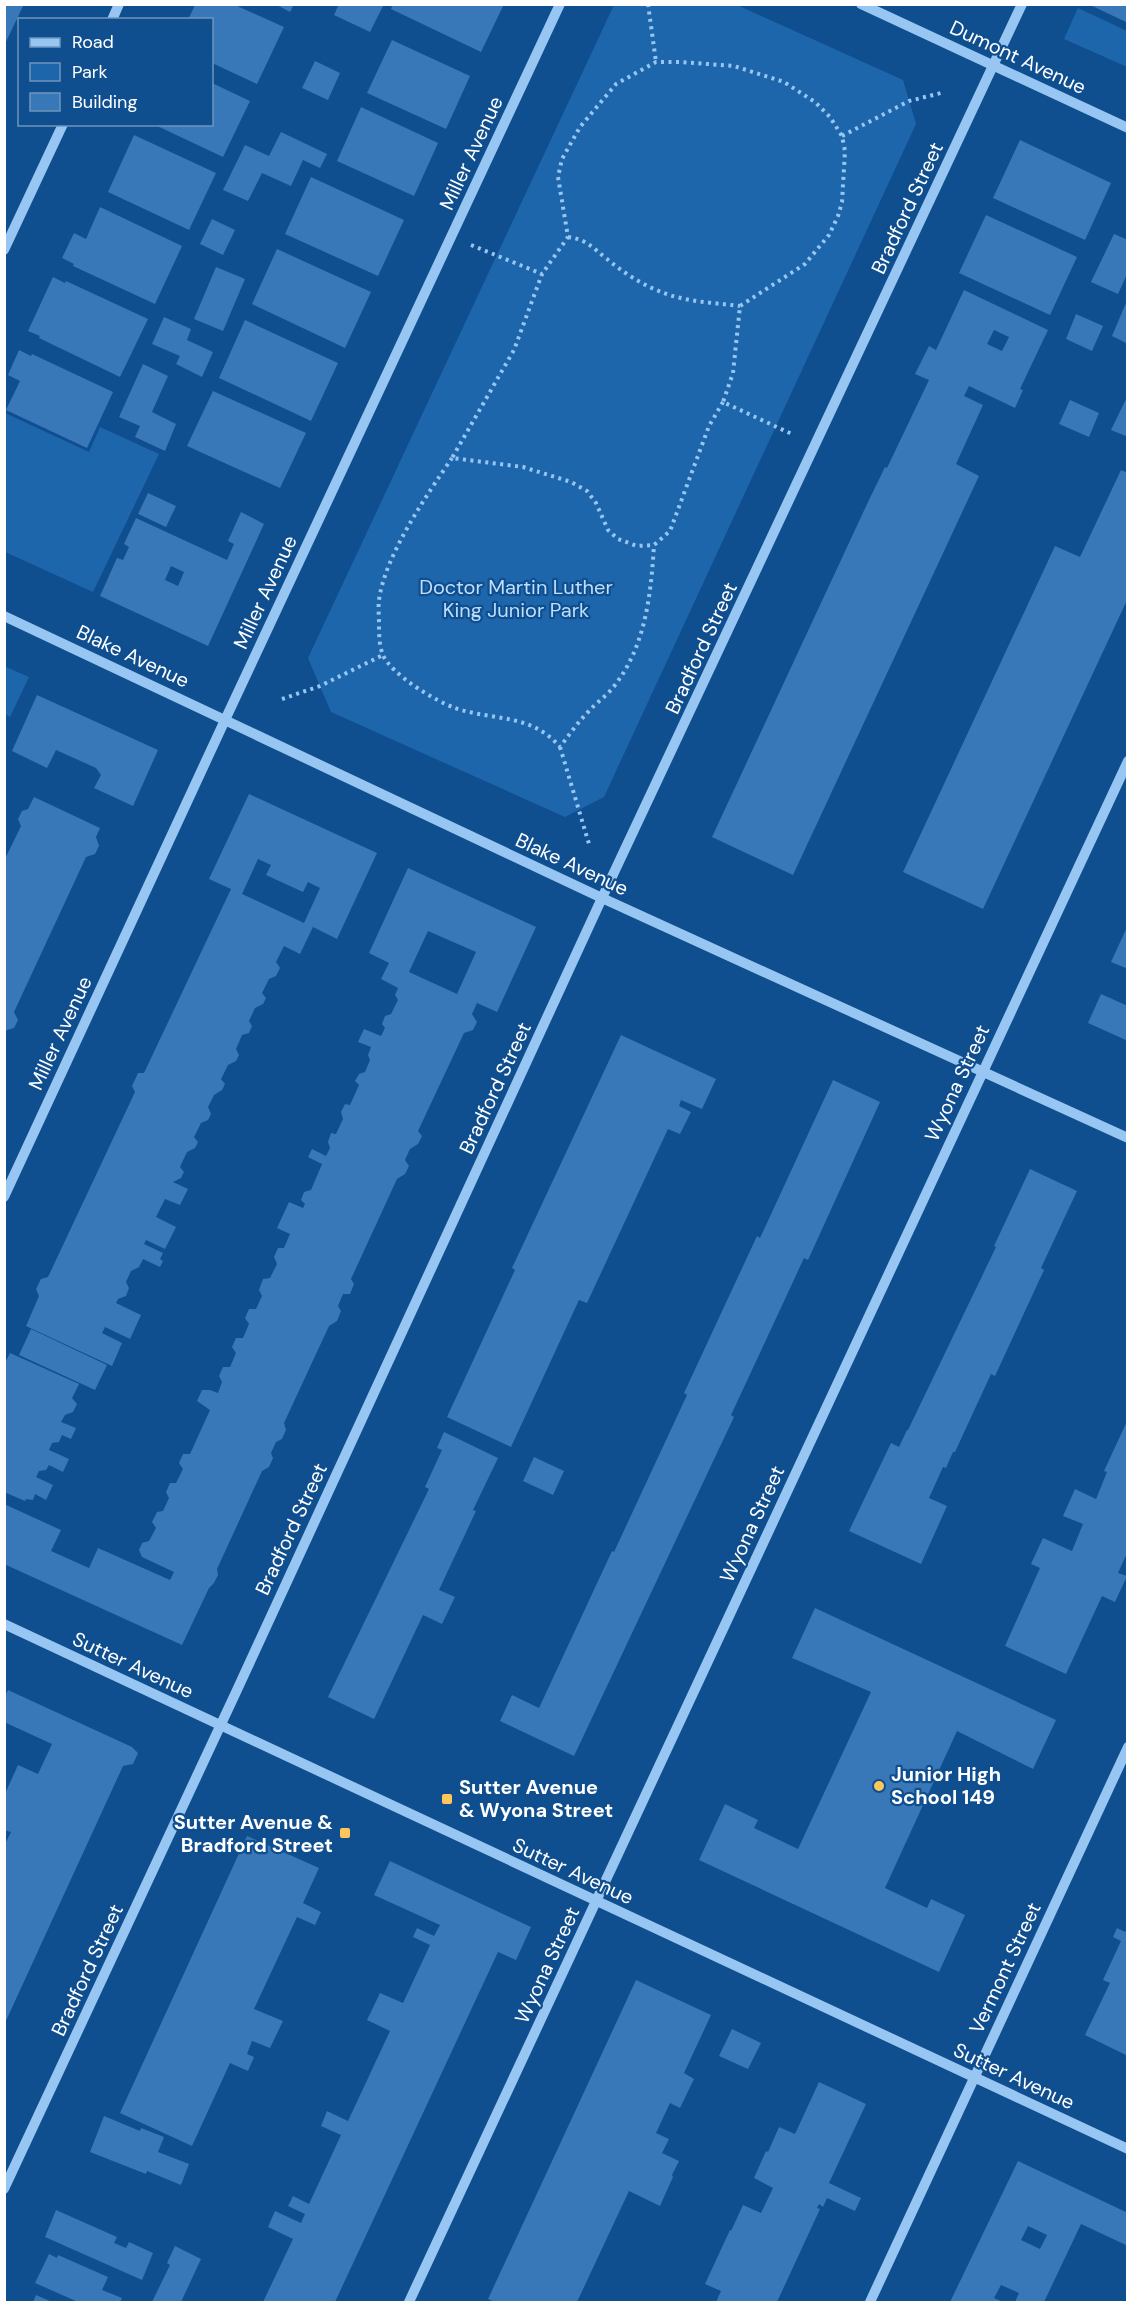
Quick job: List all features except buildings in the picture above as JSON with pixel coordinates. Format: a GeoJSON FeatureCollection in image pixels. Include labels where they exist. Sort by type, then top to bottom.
{"type":"FeatureCollection","features":[{"type":"Feature","properties":{"kind":"street"},"geometry":{"type":"LineString","coordinates":[[113,18],[119,4]]}},
{"type":"Feature","properties":{"kind":"street","name":"Miller Avenue"},"geometry":{"type":"LineString","coordinates":[[4,1197],[560,4]]}},
{"type":"Feature","properties":{"kind":"street","name":"Dumont Avenue"},"geometry":{"type":"LineString","coordinates":[[861,4],[1128,128]]}},
{"type":"Feature","properties":{"kind":"street","name":"Bradford Street"},"geometry":{"type":"LineString","coordinates":[[4,2189],[221,1726],[602,898],[817,445],[1022,4]]}},
{"type":"Feature","properties":{"kind":"street"},"geometry":{"type":"LineString","coordinates":[[4,250],[62,126]]}},
{"type":"Feature","properties":{"kind":"street","name":"Blake Avenue"},"geometry":{"type":"LineString","coordinates":[[4,616],[602,898],[1128,1138]]}},
{"type":"Feature","properties":{"kind":"street","name":"Wyona Street"},"geometry":{"type":"LineString","coordinates":[[409,2302],[1128,761]]}},
{"type":"Feature","properties":{"kind":"street","name":"Sutter Avenue"},"geometry":{"type":"LineString","coordinates":[[4,1624],[1128,2149]]}},
{"type":"Feature","properties":{"kind":"street","name":"Vermont Street"},"geometry":{"type":"LineString","coordinates":[[870,2302],[1128,1747]]}},
{"type":"Feature","properties":{"kind":"path"},"geometry":{"type":"LineString","coordinates":[[648,4],[656,62]]}},
{"type":"Feature","properties":{"kind":"path"},"geometry":{"type":"LineString","coordinates":[[568,237],[580,238],[635,279],[676,299],[740,306],[805,264],[829,235],[842,202],[845,151],[842,136],[830,117],[815,102],[784,82],[734,66],[711,63],[656,62],[616,84],[580,127],[562,159],[558,177],[568,237],[542,274],[514,350],[452,458],[416,512],[387,572],[379,599],[379,631],[383,656],[402,676],[427,695],[455,708],[485,716],[509,718],[544,731],[560,747],[589,844]]}},
{"type":"Feature","properties":{"kind":"path"},"geometry":{"type":"LineString","coordinates":[[842,136],[909,101],[941,93]]}},
{"type":"Feature","properties":{"kind":"path"},"geometry":{"type":"LineString","coordinates":[[452,236],[542,274]]}},
{"type":"Feature","properties":{"kind":"path"},"geometry":{"type":"LineString","coordinates":[[452,458],[523,467],[571,482],[587,491],[597,503],[608,530],[618,539],[637,546],[654,545],[670,531],[709,426],[723,402],[733,373],[740,306]]}},
{"type":"Feature","properties":{"kind":"path"},"geometry":{"type":"LineString","coordinates":[[723,402],[817,445]]}},
{"type":"Feature","properties":{"kind":"path"},"geometry":{"type":"LineString","coordinates":[[560,747],[589,711],[615,685],[632,658],[644,626],[652,588],[654,545]]}},
{"type":"Feature","properties":{"kind":"path"},"geometry":{"type":"LineString","coordinates":[[282,699],[320,686],[383,656]]}},
{"type":"Feature","properties":{"kind":"green space","name":"Doctor Martin Luther King Junior Park"},"geometry":{"type":"Polygon","coordinates":[[[614,5],[737,5],[903,80],[916,124],[604,797],[565,817],[331,712],[308,658],[614,5]]]}},
{"type":"Feature","properties":{"kind":"green space"},"geometry":{"type":"Polygon","coordinates":[[[1078,8],[1127,31],[1127,67],[1064,39],[1078,8]]]}},
{"type":"Feature","properties":{"kind":"green space"},"geometry":{"type":"Polygon","coordinates":[[[5,413],[89,452],[100,427],[159,454],[93,592],[5,552],[5,413]]]}},
{"type":"Feature","properties":{"kind":"green space"},"geometry":{"type":"Polygon","coordinates":[[[4,666],[29,677],[10,717],[5,714],[4,666]]]}},
{"type":"Feature","properties":{"kind":"place","name":"Junior High School 149"},"geometry":{"type":"Point","coordinates":[879,1786]}},
{"type":"Feature","properties":{"kind":"place","name":"Sutter Avenue & Wyona Street"},"geometry":{"type":"Point","coordinates":[447,1799]}},
{"type":"Feature","properties":{"kind":"place","name":"Sutter Avenue & Bradford Street"},"geometry":{"type":"Point","coordinates":[345,1833]}}]}
